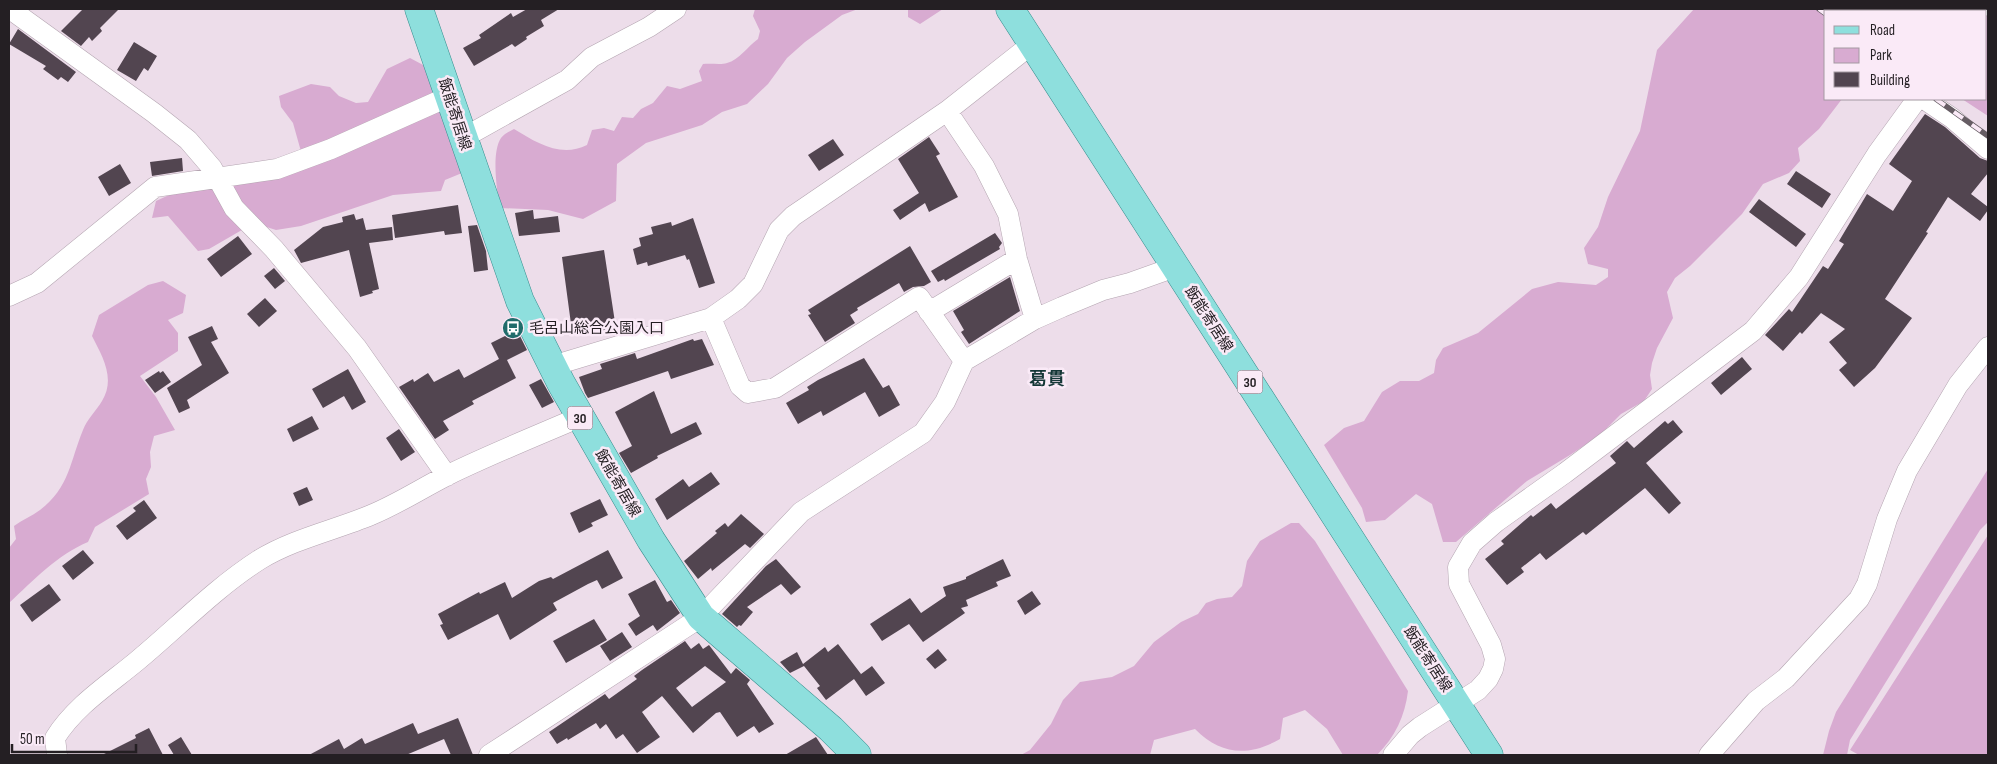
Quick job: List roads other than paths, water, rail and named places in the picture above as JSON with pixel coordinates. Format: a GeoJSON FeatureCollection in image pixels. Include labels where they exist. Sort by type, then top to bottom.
{"type":"FeatureCollection","features":[{"type":"Feature","properties":{"kind":"main road","name":"飯能寄居線"},"geometry":{"type":"LineString","coordinates":[[418,9],[450,96],[509,274],[552,366],[651,540],[701,617],[831,729],[857,755]]}},
{"type":"Feature","properties":{"kind":"main road","name":"飯能寄居線"},"geometry":{"type":"LineString","coordinates":[[1010,9],[1489,755]]}},
{"type":"Feature","properties":{"kind":"street"},"geometry":{"type":"LineString","coordinates":[[10,9],[154,112],[188,140],[218,176],[234,208],[274,249],[357,348],[446,476]]}},
{"type":"Feature","properties":{"kind":"street"},"geometry":{"type":"LineString","coordinates":[[463,138],[567,80],[592,57],[676,9]]}},
{"type":"Feature","properties":{"kind":"street"},"geometry":{"type":"LineString","coordinates":[[552,366],[710,318],[738,299],[753,284],[778,230],[793,216],[947,111],[1032,44]]}},
{"type":"Feature","properties":{"kind":"street"},"geometry":{"type":"LineString","coordinates":[[9,296],[36,283],[155,188],[218,176],[277,169],[303,160],[450,96]]}},
{"type":"Feature","properties":{"kind":"street"},"geometry":{"type":"LineString","coordinates":[[1393,755],[1410,735],[1457,705],[1488,679],[1495,658],[1492,645],[1459,584],[1458,567],[1472,543],[1496,522],[1566,473],[1753,331],[1799,277],[1877,154],[1916,100]]}},
{"type":"Feature","properties":{"kind":"street"},"geometry":{"type":"LineString","coordinates":[[1925,100],[1952,118],[1988,149]]}},
{"type":"Feature","properties":{"kind":"street"},"geometry":{"type":"LineString","coordinates":[[947,111],[984,166],[1008,214],[1017,259],[1035,319]]}},
{"type":"Feature","properties":{"kind":"street"},"geometry":{"type":"LineString","coordinates":[[929,312],[1017,259]]}},
{"type":"Feature","properties":{"kind":"street"},"geometry":{"type":"LineString","coordinates":[[489,755],[701,617],[800,512],[904,447],[923,433],[945,402],[964,361],[1035,319],[1103,290],[1130,283],[1175,267]]}},
{"type":"Feature","properties":{"kind":"street"},"geometry":{"type":"LineString","coordinates":[[710,318],[740,386],[748,393],[775,388],[919,297],[964,361]]}},
{"type":"Feature","properties":{"kind":"street"},"geometry":{"type":"LineString","coordinates":[[1709,755],[1756,700],[1786,678],[1859,600],[1867,584],[1887,519],[1907,471],[1953,393],[1988,347]]}},
{"type":"Feature","properties":{"kind":"street"},"geometry":{"type":"LineString","coordinates":[[57,755],[55,738],[65,722],[233,578],[261,559],[289,546],[373,515],[446,476],[580,417]]}},
{"type":"Feature","properties":{"kind":"railway"},"geometry":{"type":"LineString","coordinates":[[1819,9],[1824,13]]}},
{"type":"Feature","properties":{"kind":"railway"},"geometry":{"type":"LineString","coordinates":[[1937,100],[1988,136]]}},
{"type":"Feature","properties":{"kind":"place","name":"毛呂山総合公園入口"},"geometry":{"type":"Point","coordinates":[513,328]}},
{"type":"Feature","properties":{"kind":"district","name":"葛貫"},"geometry":{"type":"Point","coordinates":[1047,379]}}]}
